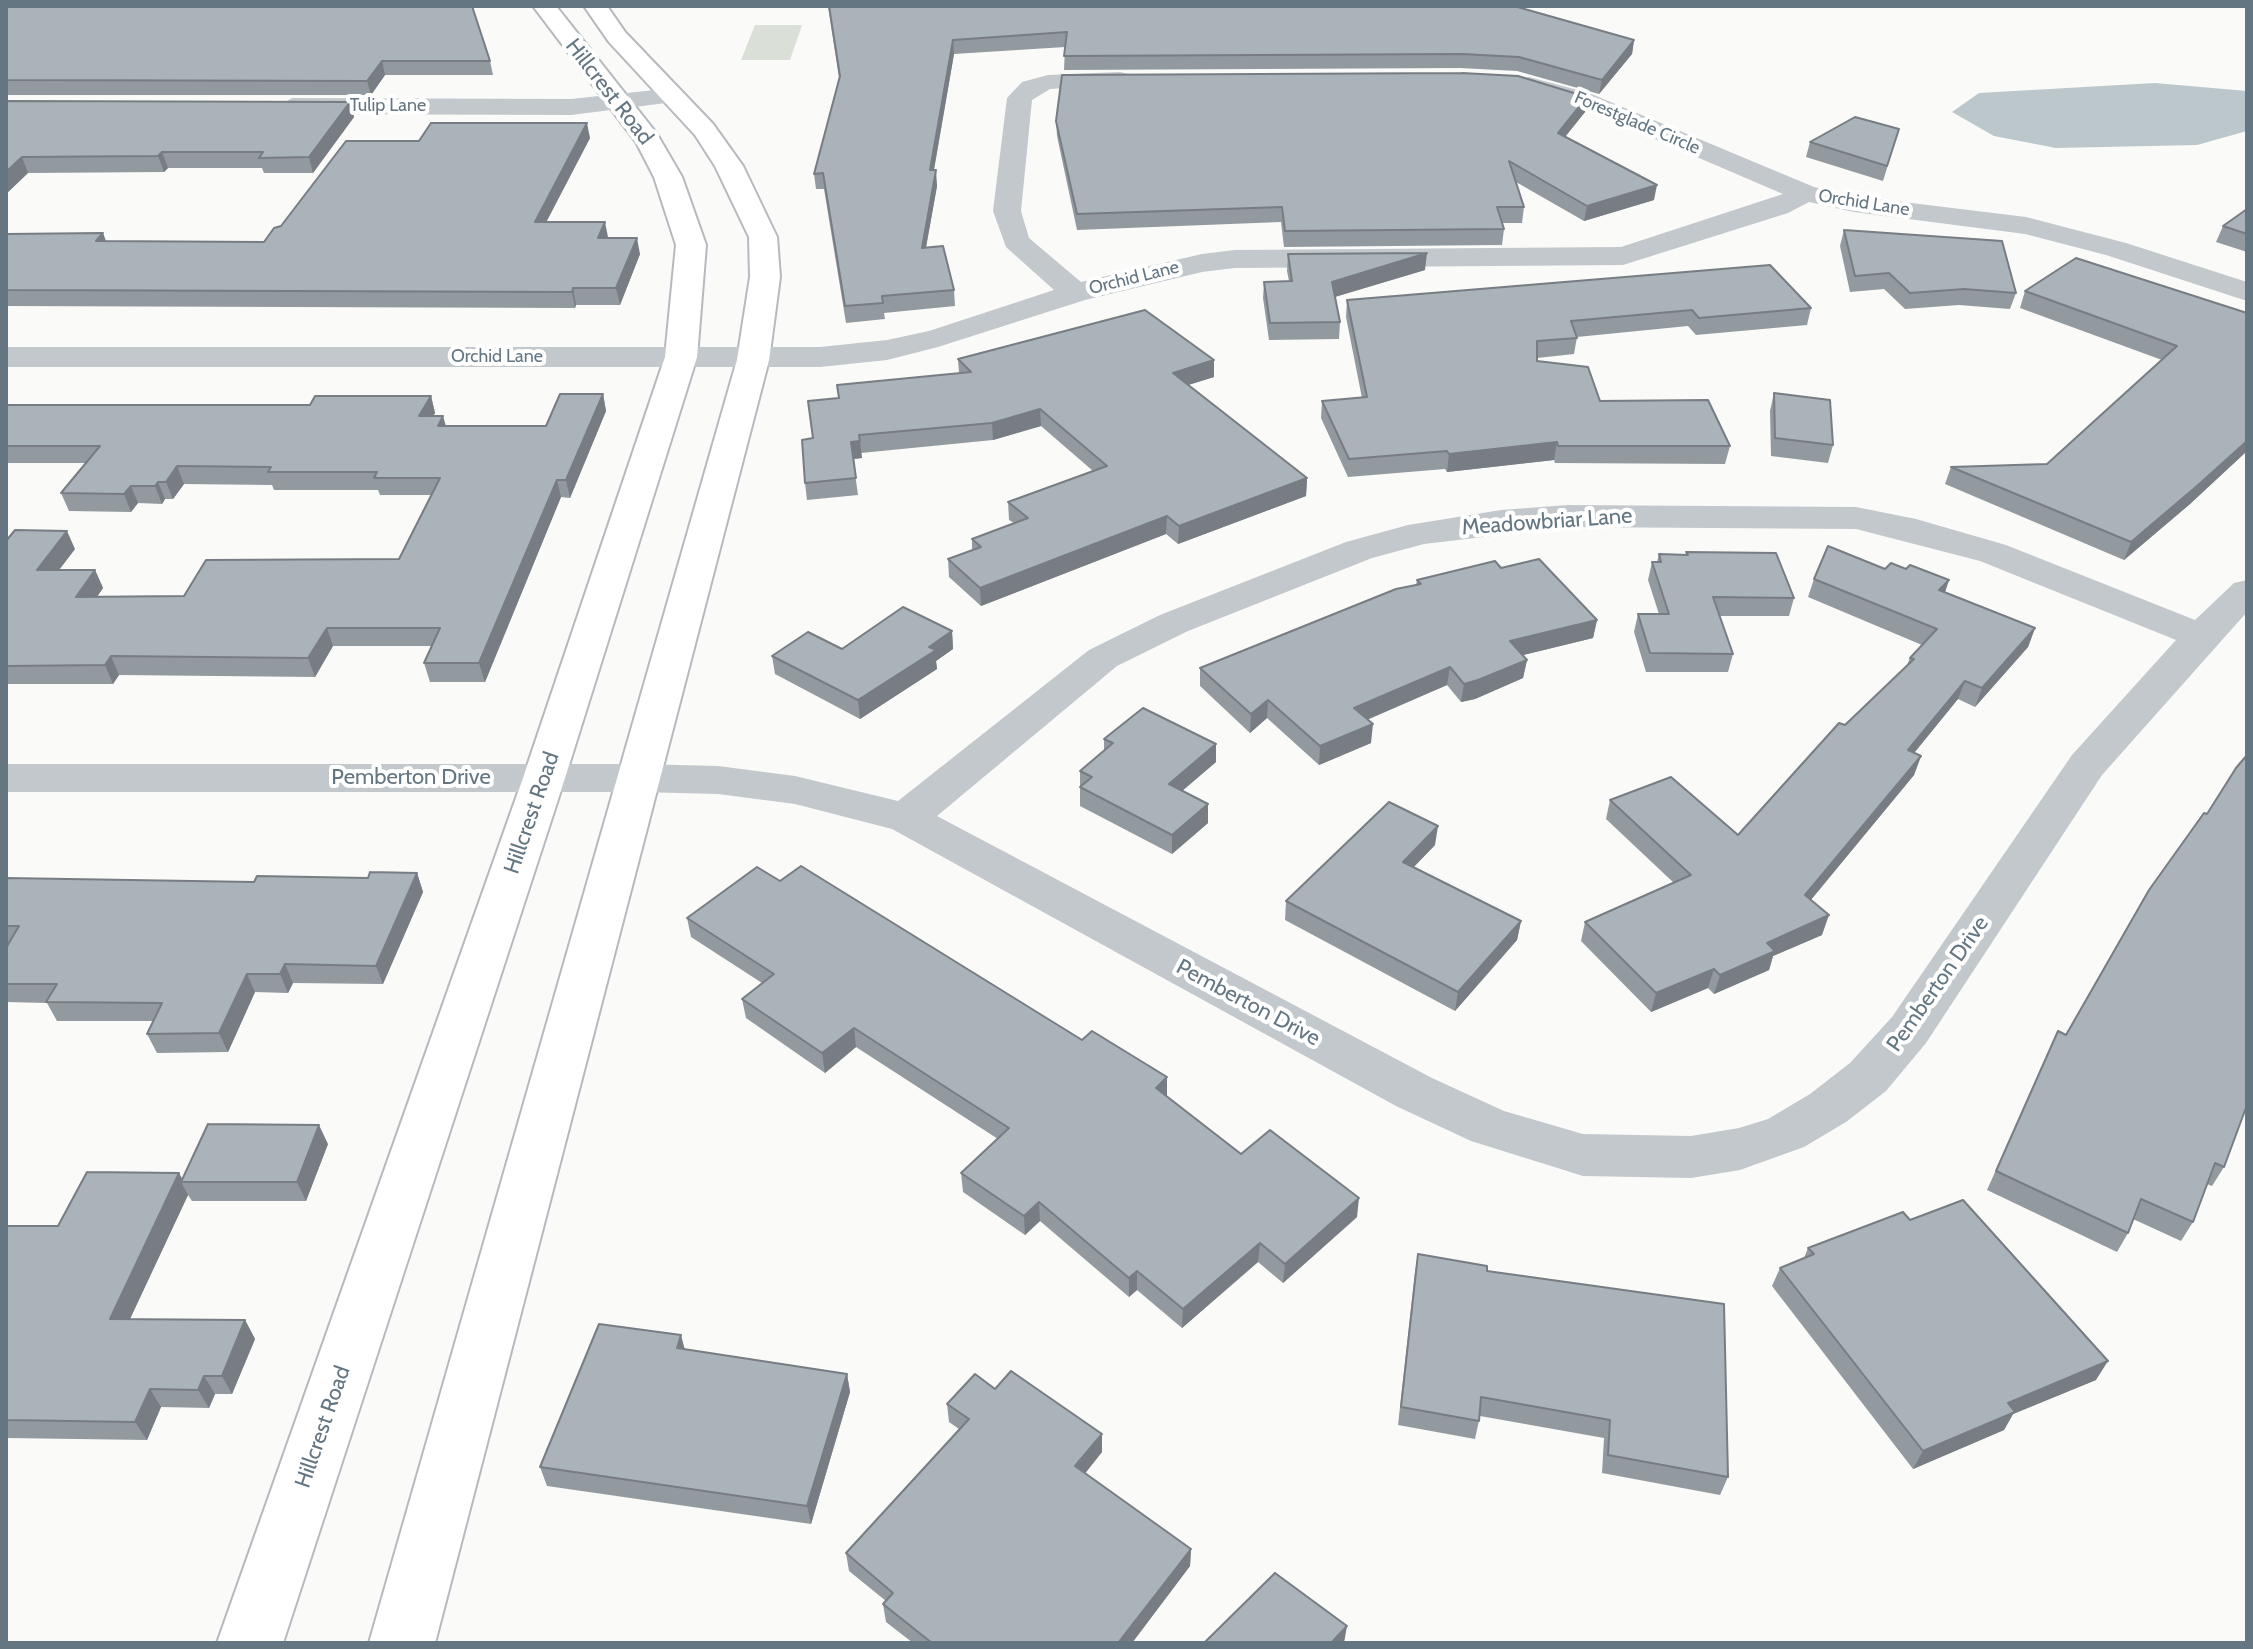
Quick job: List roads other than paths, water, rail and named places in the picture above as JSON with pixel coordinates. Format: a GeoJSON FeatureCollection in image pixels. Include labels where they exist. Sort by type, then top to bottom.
{"type":"FeatureCollection","features":[{"type":"Feature","properties":{"kind":"main road","name":"Hillcrest Road"},"geometry":{"type":"LineString","coordinates":[[250,1643],[544,778],[681,357],[691,245],[668,177],[648,140],[544,6]]}},
{"type":"Feature","properties":{"kind":"main road","name":"Hillcrest Road"},"geometry":{"type":"LineString","coordinates":[[402,1643],[753,360],[765,277],[763,237],[729,166],[704,130],[617,37],[595,6]]}},
{"type":"Feature","properties":{"kind":"street"},"geometry":{"type":"LineString","coordinates":[[1075,293],[1016,241],[1007,211],[1020,98],[1031,87],[1062,80],[1151,79]]}},
{"type":"Feature","properties":{"kind":"street","name":"Forestglade Circle"},"geometry":{"type":"LineString","coordinates":[[1505,80],[1580,98],[1805,193]]}},
{"type":"Feature","properties":{"kind":"street","name":"Tulip Lane"},"geometry":{"type":"LineString","coordinates":[[273,106],[618,104],[673,96]]}},
{"type":"Feature","properties":{"kind":"street","name":"Orchid Lane"},"geometry":{"type":"LineString","coordinates":[[6,357],[681,357],[753,360],[887,350],[938,338],[1075,293],[1171,268],[1235,259],[1623,256],[1778,207],[1805,193],[1845,203],[2026,226],[2116,249],[2247,292]]}},
{"type":"Feature","properties":{"kind":"street","name":"Meadowbriar Lane"},"geometry":{"type":"LineString","coordinates":[[906,818],[1103,658],[1189,617],[1359,550],[1421,533],[1488,523],[1568,516],[1856,518],[1918,530],[1993,553],[2201,636]]}},
{"type":"Feature","properties":{"kind":"street","name":"Pemberton Drive"},"geometry":{"type":"LineString","coordinates":[[6,778],[639,778],[718,780],[795,790],[906,818],[1414,1092],[1489,1127],[1583,1155],[1691,1157],[1740,1149],[1786,1133],[1828,1108],[1868,1077],[1909,1030],[2087,765],[2201,636],[2247,591]]}}]}
